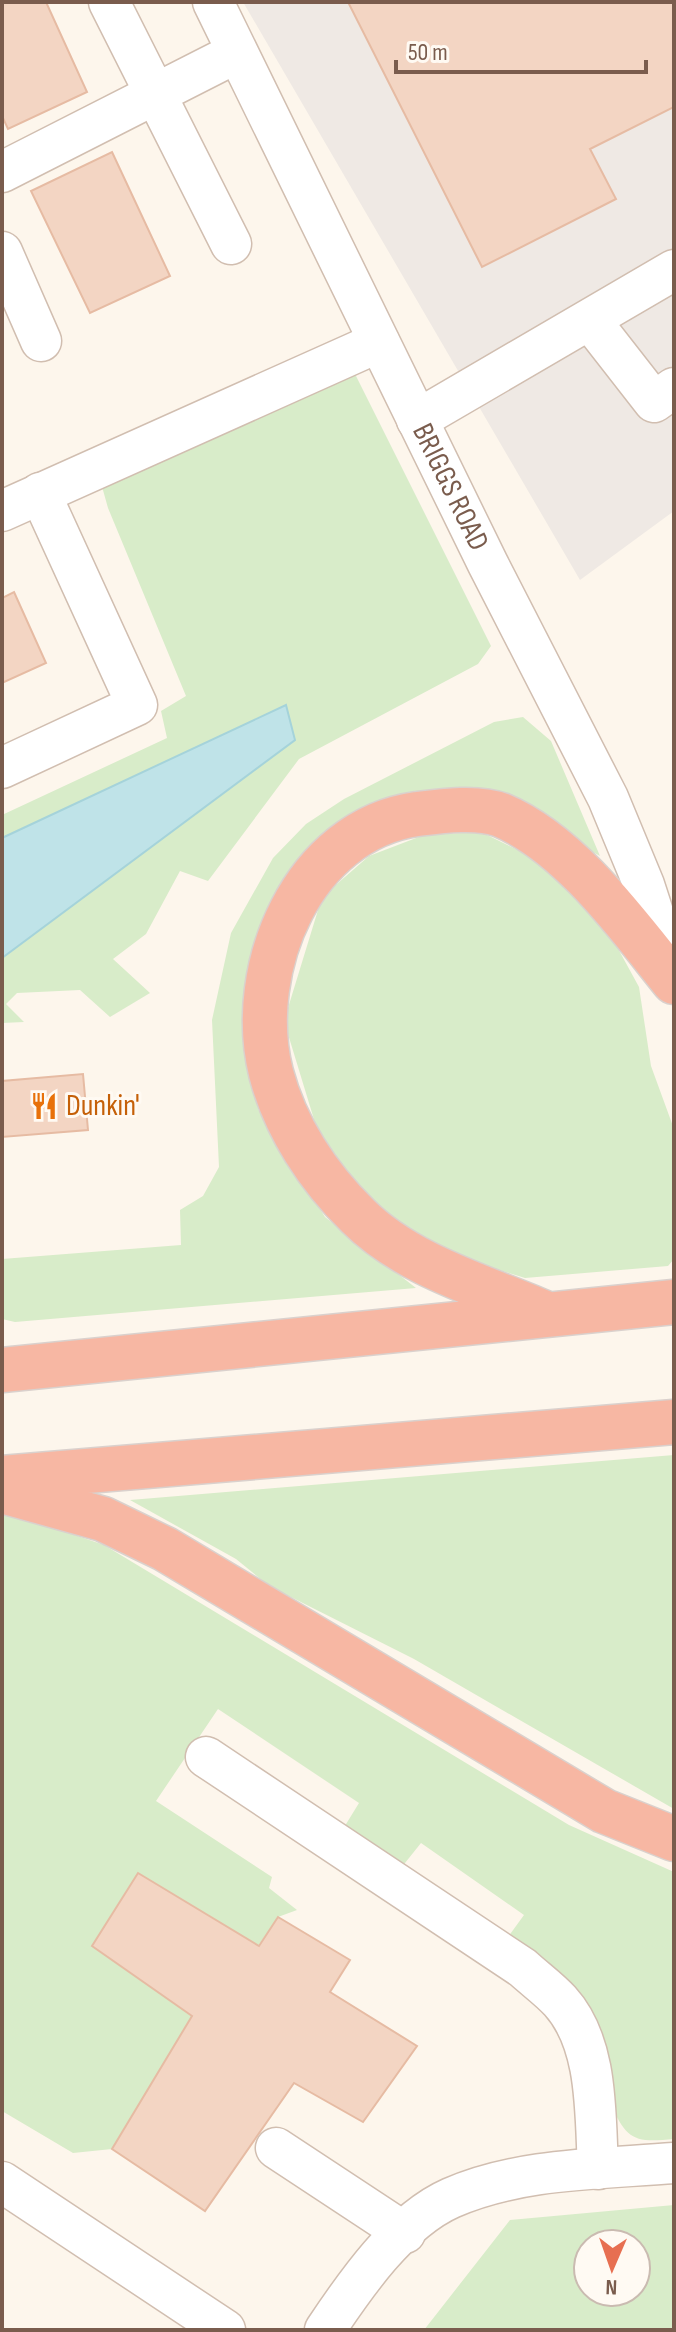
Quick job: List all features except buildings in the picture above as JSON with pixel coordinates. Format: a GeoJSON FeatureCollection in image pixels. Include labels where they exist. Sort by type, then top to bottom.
{"type":"FeatureCollection","features":[{"type":"Feature","properties":{"kind":"highway"},"geometry":{"type":"LineString","coordinates":[[545,1313],[402,1249],[359,1218],[322,1176],[292,1128],[271,1072],[265,1009],[274,950],[299,895],[337,849],[388,818],[445,810],[500,814],[562,854],[615,909],[674,980]]}},
{"type":"Feature","properties":{"kind":"highway"},"geometry":{"type":"LineString","coordinates":[[2,1370],[674,1302]]}},
{"type":"Feature","properties":{"kind":"highway"},"geometry":{"type":"LineString","coordinates":[[2,1478],[674,1422]]}},
{"type":"Feature","properties":{"kind":"highway"},"geometry":{"type":"LineString","coordinates":[[2,1491],[103,1519],[165,1549],[604,1811],[674,1839]]}},
{"type":"Feature","properties":{"kind":"street"},"geometry":{"type":"LineString","coordinates":[[109,2],[231,244]]}},
{"type":"Feature","properties":{"kind":"street","name":"BRIGGS ROAD"},"geometry":{"type":"LineString","coordinates":[[213,2],[417,420],[608,798],[644,885],[674,980]]}},
{"type":"Feature","properties":{"kind":"street"},"geometry":{"type":"LineString","coordinates":[[2,172],[236,53]]}},
{"type":"Feature","properties":{"kind":"street"},"geometry":{"type":"LineString","coordinates":[[2,252],[41,341]]}},
{"type":"Feature","properties":{"kind":"street"},"geometry":{"type":"LineString","coordinates":[[417,420],[674,270]]}},
{"type":"Feature","properties":{"kind":"street"},"geometry":{"type":"LineString","coordinates":[[590,320],[654,402],[674,388]]}},
{"type":"Feature","properties":{"kind":"street"},"geometry":{"type":"LineString","coordinates":[[2,511],[379,342]]}},
{"type":"Feature","properties":{"kind":"street"},"geometry":{"type":"LineString","coordinates":[[2,768],[137,705],[40,493]]}},
{"type":"Feature","properties":{"kind":"street"},"geometry":{"type":"LineString","coordinates":[[206,1757],[523,1968],[562,2003],[583,2041],[593,2088],[598,2169]]}},
{"type":"Feature","properties":{"kind":"street"},"geometry":{"type":"LineString","coordinates":[[276,2148],[405,2233]]}},
{"type":"Feature","properties":{"kind":"street"},"geometry":{"type":"LineString","coordinates":[[325,2330],[361,2277],[405,2233],[449,2199],[502,2181],[674,2163]]}},
{"type":"Feature","properties":{"kind":"street"},"geometry":{"type":"LineString","coordinates":[[2,2182],[225,2330]]}},
{"type":"Feature","properties":{"kind":"shaded area"},"geometry":{"type":"Polygon","coordinates":[[[243,2],[674,2],[674,511],[580,580],[243,2]]]}},
{"type":"Feature","properties":{"kind":"green space"},"geometry":{"type":"Polygon","coordinates":[[[353,370],[491,646],[478,664],[299,759],[208,881],[180,871],[146,934],[113,959],[150,993],[110,1017],[80,990],[17,993],[6,1004],[24,1022],[2,1023],[2,815],[167,738],[161,711],[186,696],[108,508],[101,483],[353,370]]]}},
{"type":"Feature","properties":{"kind":"green space"},"geometry":{"type":"Polygon","coordinates":[[[523,717],[551,741],[600,856],[522,813],[372,812],[248,972],[258,1109],[325,1217],[416,1288],[15,1322],[2,1319],[2,1259],[181,1245],[180,1210],[203,1196],[219,1167],[212,1020],[231,933],[273,858],[306,824],[344,799],[494,722],[523,717]]]}},
{"type":"Feature","properties":{"kind":"green space"},"geometry":{"type":"Polygon","coordinates":[[[481,832],[542,862],[598,912],[639,987],[651,1066],[674,1129],[674,1259],[668,1266],[525,1278],[464,1259],[398,1227],[323,1149],[284,1021],[322,897],[369,856],[424,835],[481,832]]]}},
{"type":"Feature","properties":{"kind":"green space"},"geometry":{"type":"Polygon","coordinates":[[[674,1455],[674,1809],[414,1659],[269,1586],[236,1559],[130,1500],[674,1455]]]}},
{"type":"Feature","properties":{"kind":"green space"},"geometry":{"type":"Polygon","coordinates":[[[2,1515],[25,1518],[104,1545],[569,1825],[674,1872],[674,2139],[641,2139],[627,2132],[622,2125],[508,1937],[524,1915],[421,1843],[401,1868],[343,1829],[359,1803],[218,1709],[156,1801],[272,1877],[269,1888],[297,1910],[278,1917],[258,1946],[138,1873],[192,2016],[112,2149],[73,2153],[2,2111],[2,1515]]]}},
{"type":"Feature","properties":{"kind":"green space"},"geometry":{"type":"Polygon","coordinates":[[[674,2205],[674,2330],[424,2330],[510,2220],[674,2205]]]}},
{"type":"Feature","properties":{"kind":"water"},"geometry":{"type":"Polygon","coordinates":[[[286,705],[295,740],[2,958],[2,838],[286,705]]]}},
{"type":"Feature","properties":{"kind":"place","name":"Dunkin'"},"geometry":{"type":"Point","coordinates":[44,1106]}}]}
